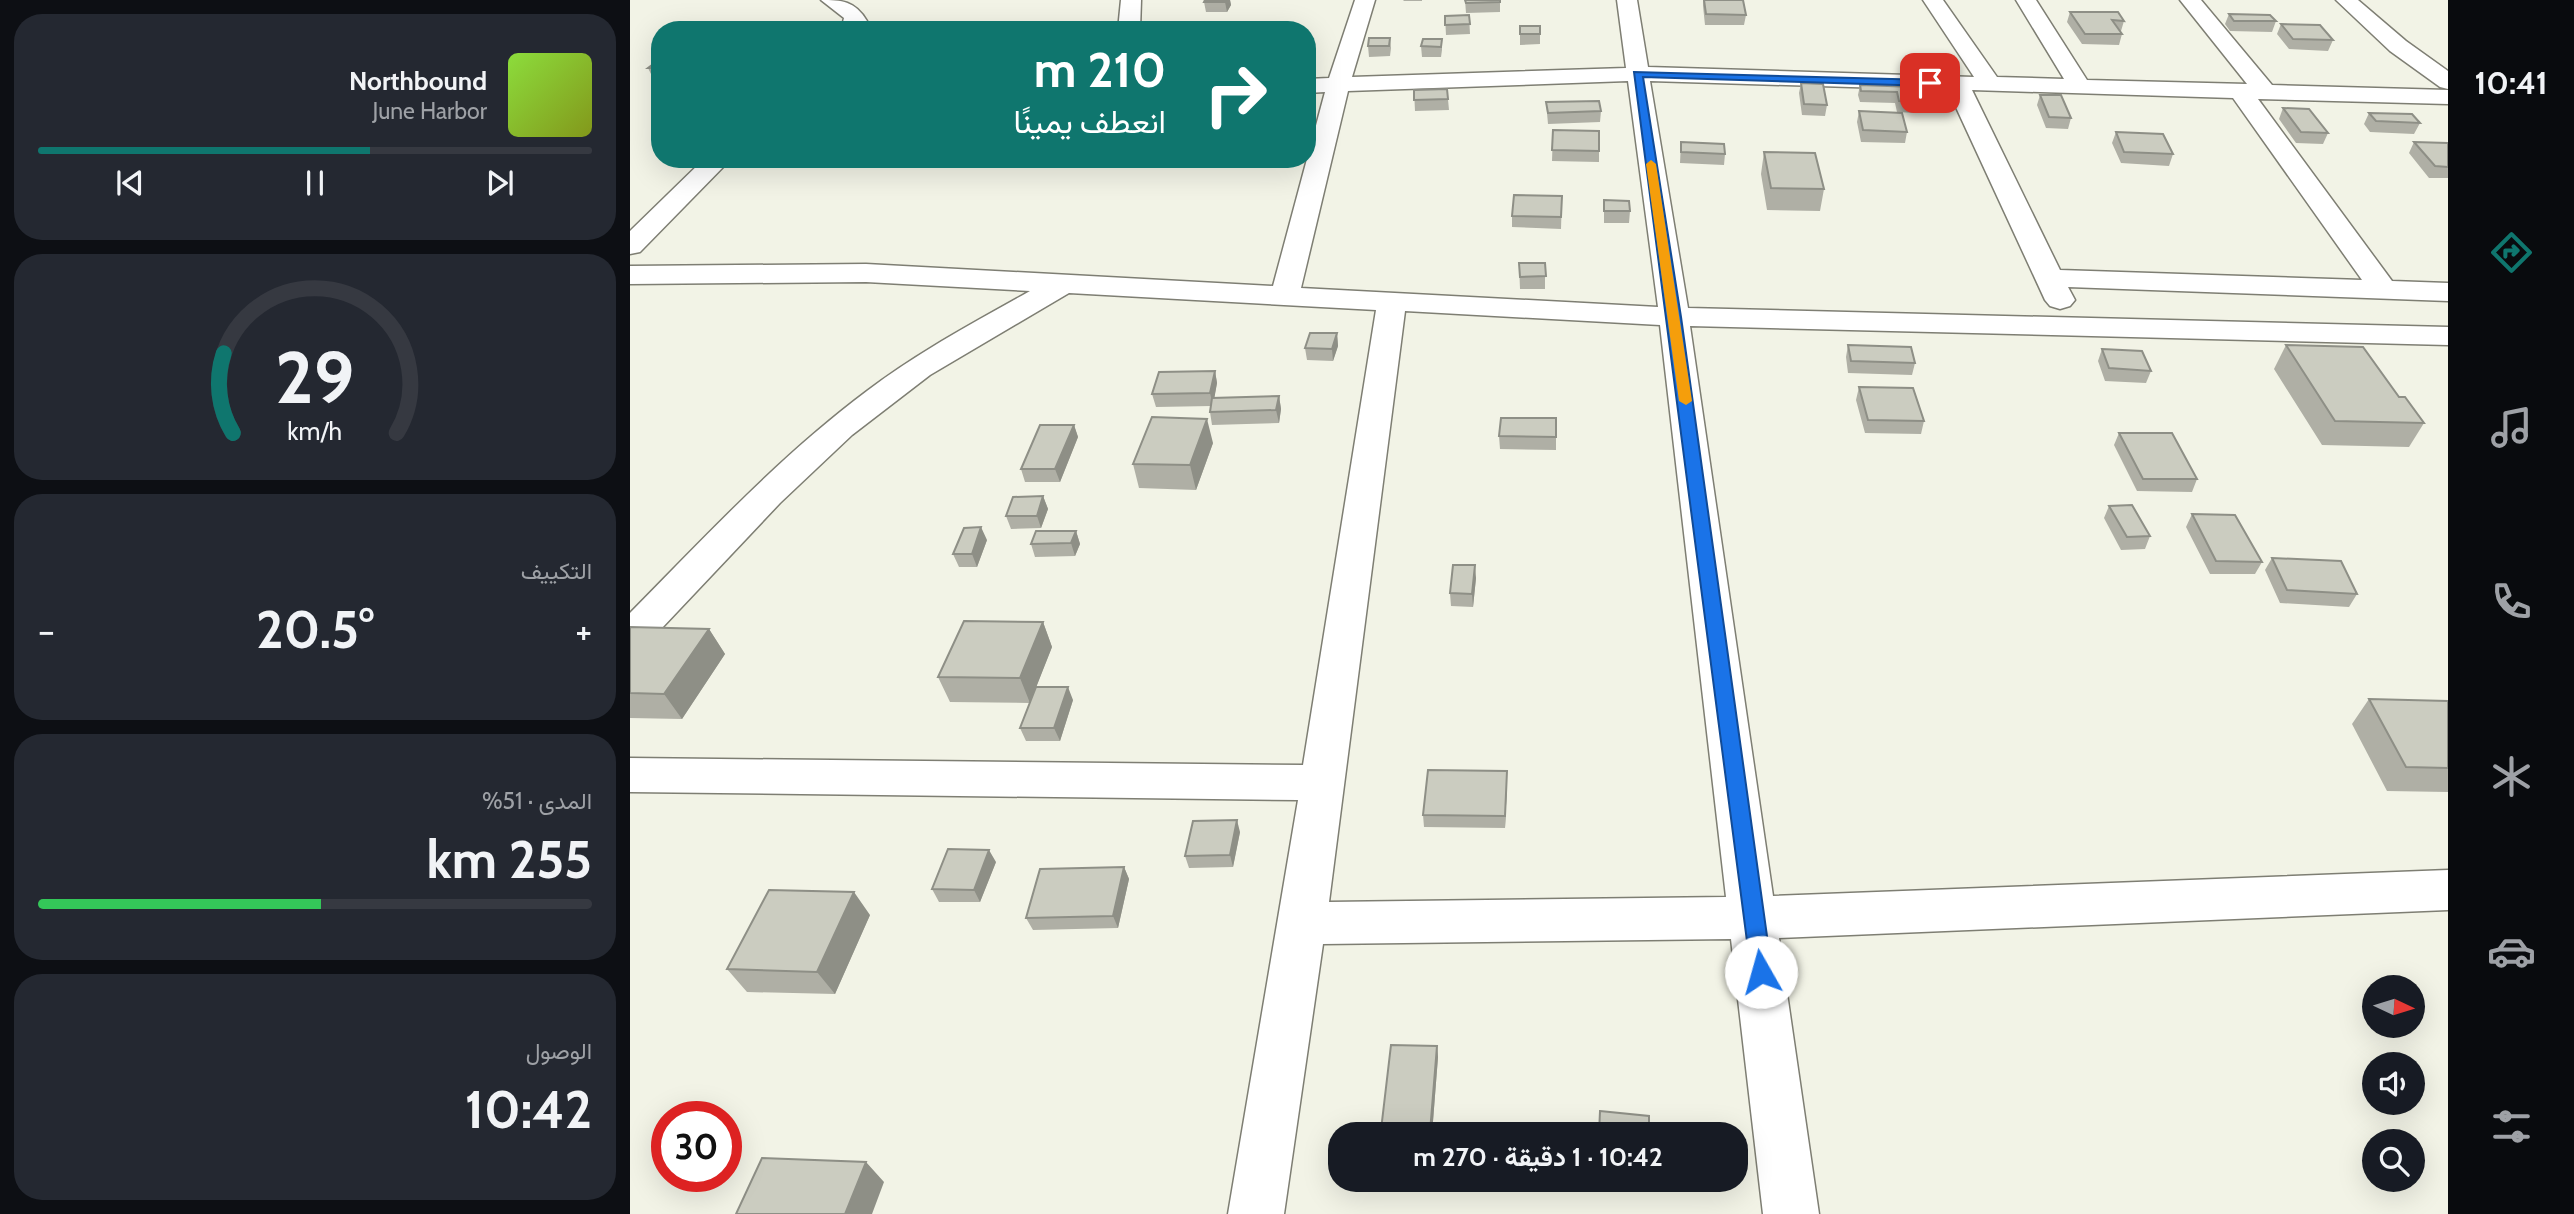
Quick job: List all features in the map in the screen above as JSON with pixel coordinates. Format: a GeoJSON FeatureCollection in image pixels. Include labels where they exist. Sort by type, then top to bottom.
{"type":"FeatureCollection","features":[{"type":"Feature","properties":{"kind":"street"},"geometry":{"type":"LineString","coordinates":[[831,0],[852,14],[856,21]]}},
{"type":"Feature","properties":{"kind":"street"},"geometry":{"type":"LineString","coordinates":[[1129,21],[1130,0]]}},
{"type":"Feature","properties":{"kind":"street"},"geometry":{"type":"LineString","coordinates":[[1285,295],[1338,85],[1365,0]]}},
{"type":"Feature","properties":{"kind":"street"},"geometry":{"type":"LineString","coordinates":[[1627,0],[1674,317],[1755,918],[1791,1214]]}},
{"type":"Feature","properties":{"kind":"street"},"geometry":{"type":"LineString","coordinates":[[1933,0],[1990,84]]}},
{"type":"Feature","properties":{"kind":"street"},"geometry":{"type":"LineString","coordinates":[[2026,0],[2080,87]]}},
{"type":"Feature","properties":{"kind":"street"},"geometry":{"type":"LineString","coordinates":[[2190,0],[2384,290]]}},
{"type":"Feature","properties":{"kind":"street"},"geometry":{"type":"LineString","coordinates":[[2346,0],[2398,46],[2448,82]]}},
{"type":"Feature","properties":{"kind":"street"},"geometry":{"type":"LineString","coordinates":[[1316,86],[1638,74],[2448,97]]}},
{"type":"Feature","properties":{"kind":"street"},"geometry":{"type":"LineString","coordinates":[[1956,84],[2074,327]]}},
{"type":"Feature","properties":{"kind":"street"},"geometry":{"type":"LineString","coordinates":[[630,247],[710,168]]}},
{"type":"Feature","properties":{"kind":"street"},"geometry":{"type":"LineString","coordinates":[[630,275],[866,273],[1674,317],[2448,336]]}},
{"type":"Feature","properties":{"kind":"street"},"geometry":{"type":"LineString","coordinates":[[2049,278],[2448,292]]}},
{"type":"Feature","properties":{"kind":"street"},"geometry":{"type":"LineString","coordinates":[[630,638],[773,490],[864,411],[919,369],[1067,282]]}},
{"type":"Feature","properties":{"kind":"street"},"geometry":{"type":"LineString","coordinates":[[1256,1214],[1302,923],[1392,301]]}},
{"type":"Feature","properties":{"kind":"street"},"geometry":{"type":"LineString","coordinates":[[630,775],[1322,783]]}},
{"type":"Feature","properties":{"kind":"street"},"geometry":{"type":"LineString","coordinates":[[1302,923],[1755,918],[2448,890]]}},
{"type":"Feature","properties":{"kind":"building"},"geometry":{"type":"Polygon","coordinates":[[[1205,0],[1226,0],[1204,2],[1205,0]]]}},
{"type":"Feature","properties":{"kind":"building"},"geometry":{"type":"Polygon","coordinates":[[[1465,0],[1500,0],[1500,2],[1466,3],[1465,0]]]}},
{"type":"Feature","properties":{"kind":"building"},"geometry":{"type":"Polygon","coordinates":[[[1704,0],[1743,0],[1746,15],[1706,14],[1704,0]]]}},
{"type":"Feature","properties":{"kind":"building"},"geometry":{"type":"Polygon","coordinates":[[[2070,12],[2118,12],[2124,21],[2112,20],[2122,34],[2085,34],[2070,12]]]}},
{"type":"Feature","properties":{"kind":"building"},"geometry":{"type":"Polygon","coordinates":[[[2229,14],[2270,15],[2276,21],[2234,21],[2229,14]]]}},
{"type":"Feature","properties":{"kind":"building"},"geometry":{"type":"Polygon","coordinates":[[[1469,15],[1470,24],[1445,25],[1445,16],[1469,15]]]}},
{"type":"Feature","properties":{"kind":"building"},"geometry":{"type":"Polygon","coordinates":[[[2281,24],[2320,25],[2333,40],[2293,39],[2281,24]]]}},
{"type":"Feature","properties":{"kind":"building"},"geometry":{"type":"Polygon","coordinates":[[[1520,26],[1540,26],[1540,34],[1520,34],[1520,26]]]}},
{"type":"Feature","properties":{"kind":"building"},"geometry":{"type":"Polygon","coordinates":[[[1369,38],[1390,38],[1389,46],[1368,46],[1369,38]]]}},
{"type":"Feature","properties":{"kind":"building"},"geometry":{"type":"Polygon","coordinates":[[[1423,39],[1442,39],[1441,47],[1421,46],[1423,39]]]}},
{"type":"Feature","properties":{"kind":"building"},"geometry":{"type":"Polygon","coordinates":[[[1801,83],[1823,84],[1827,105],[1804,104],[1801,83]]]}},
{"type":"Feature","properties":{"kind":"building"},"geometry":{"type":"Polygon","coordinates":[[[1860,85],[1915,87],[1919,102],[1899,101],[1897,92],[1861,91],[1860,85]]]}},
{"type":"Feature","properties":{"kind":"building"},"geometry":{"type":"Polygon","coordinates":[[[1447,89],[1448,99],[1414,100],[1414,90],[1447,89]]]}},
{"type":"Feature","properties":{"kind":"building"},"geometry":{"type":"Polygon","coordinates":[[[2040,95],[2061,95],[2071,118],[2049,117],[2040,95]]]}},
{"type":"Feature","properties":{"kind":"building"},"geometry":{"type":"Polygon","coordinates":[[[1599,101],[1601,111],[1548,113],[1546,102],[1599,101]]]}},
{"type":"Feature","properties":{"kind":"building"},"geometry":{"type":"Polygon","coordinates":[[[2283,108],[2309,109],[2328,133],[2301,132],[2283,108]]]}},
{"type":"Feature","properties":{"kind":"building"},"geometry":{"type":"Polygon","coordinates":[[[1859,111],[1902,113],[1907,132],[1863,130],[1859,111]]]}},
{"type":"Feature","properties":{"kind":"building"},"geometry":{"type":"Polygon","coordinates":[[[2369,113],[2412,114],[2420,123],[2376,121],[2369,113]]]}},
{"type":"Feature","properties":{"kind":"building"},"geometry":{"type":"Polygon","coordinates":[[[1553,130],[1599,131],[1599,151],[1552,150],[1553,130]]]}},
{"type":"Feature","properties":{"kind":"building"},"geometry":{"type":"Polygon","coordinates":[[[2116,132],[2163,134],[2173,154],[2124,152],[2116,132]]]}},
{"type":"Feature","properties":{"kind":"building"},"geometry":{"type":"Polygon","coordinates":[[[1681,142],[1724,144],[1725,154],[1681,152],[1681,142]]]}},
{"type":"Feature","properties":{"kind":"building"},"geometry":{"type":"Polygon","coordinates":[[[2414,142],[2448,143],[2448,167],[2435,166],[2414,142]]]}},
{"type":"Feature","properties":{"kind":"building"},"geometry":{"type":"Polygon","coordinates":[[[1764,152],[1815,153],[1824,189],[1771,188],[1764,152]]]}},
{"type":"Feature","properties":{"kind":"building"},"geometry":{"type":"Polygon","coordinates":[[[1514,195],[1562,196],[1561,217],[1512,216],[1514,195]]]}},
{"type":"Feature","properties":{"kind":"building"},"geometry":{"type":"Polygon","coordinates":[[[1604,200],[1629,201],[1630,211],[1604,211],[1604,200]]]}},
{"type":"Feature","properties":{"kind":"building"},"geometry":{"type":"Polygon","coordinates":[[[1519,263],[1545,263],[1546,276],[1520,277],[1519,263]]]}},
{"type":"Feature","properties":{"kind":"building"},"geometry":{"type":"Polygon","coordinates":[[[1310,333],[1337,333],[1332,349],[1305,348],[1310,333]]]}},
{"type":"Feature","properties":{"kind":"building"},"geometry":{"type":"Polygon","coordinates":[[[1848,345],[1911,347],[1915,363],[1851,361],[1848,345]]]}},
{"type":"Feature","properties":{"kind":"building"},"geometry":{"type":"Polygon","coordinates":[[[2286,345],[2363,347],[2399,397],[2405,397],[2424,423],[2335,421],[2286,345]]]}},
{"type":"Feature","properties":{"kind":"building"},"geometry":{"type":"Polygon","coordinates":[[[2102,349],[2142,351],[2151,371],[2109,368],[2102,349]]]}},
{"type":"Feature","properties":{"kind":"building"},"geometry":{"type":"Polygon","coordinates":[[[1215,371],[1210,393],[1152,394],[1159,372],[1215,371]]]}},
{"type":"Feature","properties":{"kind":"building"},"geometry":{"type":"Polygon","coordinates":[[[1859,387],[1913,388],[1924,421],[1868,420],[1859,387]]]}},
{"type":"Feature","properties":{"kind":"building"},"geometry":{"type":"Polygon","coordinates":[[[1279,396],[1276,410],[1210,412],[1212,398],[1279,396]]]}},
{"type":"Feature","properties":{"kind":"building"},"geometry":{"type":"Polygon","coordinates":[[[1152,417],[1207,419],[1190,465],[1133,464],[1152,417]]]}},
{"type":"Feature","properties":{"kind":"building"},"geometry":{"type":"Polygon","coordinates":[[[1501,418],[1556,418],[1556,437],[1499,436],[1501,418]]]}},
{"type":"Feature","properties":{"kind":"building"},"geometry":{"type":"Polygon","coordinates":[[[1040,425],[1074,425],[1055,469],[1021,469],[1040,425]]]}},
{"type":"Feature","properties":{"kind":"building"},"geometry":{"type":"Polygon","coordinates":[[[2119,433],[2172,433],[2197,479],[2143,479],[2119,433]]]}},
{"type":"Feature","properties":{"kind":"building"},"geometry":{"type":"Polygon","coordinates":[[[1043,496],[1037,516],[1006,516],[1013,497],[1043,496]]]}},
{"type":"Feature","properties":{"kind":"building"},"geometry":{"type":"Polygon","coordinates":[[[2132,505],[2150,536],[2127,537],[2109,506],[2132,505]]]}},
{"type":"Feature","properties":{"kind":"building"},"geometry":{"type":"Polygon","coordinates":[[[2192,514],[2235,515],[2262,562],[2216,561],[2192,514]]]}},
{"type":"Feature","properties":{"kind":"building"},"geometry":{"type":"Polygon","coordinates":[[[981,527],[972,554],[953,554],[964,528],[981,527]]]}},
{"type":"Feature","properties":{"kind":"building"},"geometry":{"type":"Polygon","coordinates":[[[1036,531],[1076,531],[1071,543],[1031,544],[1036,531]]]}},
{"type":"Feature","properties":{"kind":"building"},"geometry":{"type":"Polygon","coordinates":[[[2272,558],[2341,561],[2357,594],[2287,590],[2272,558]]]}},
{"type":"Feature","properties":{"kind":"building"},"geometry":{"type":"Polygon","coordinates":[[[1453,565],[1475,565],[1472,594],[1450,593],[1453,565]]]}},
{"type":"Feature","properties":{"kind":"building"},"geometry":{"type":"Polygon","coordinates":[[[964,621],[1043,622],[1020,678],[938,677],[964,621]]]}},
{"type":"Feature","properties":{"kind":"building"},"geometry":{"type":"Polygon","coordinates":[[[630,627],[709,629],[664,694],[630,693],[630,627]]]}},
{"type":"Feature","properties":{"kind":"building"},"geometry":{"type":"Polygon","coordinates":[[[1036,687],[1068,687],[1054,728],[1020,728],[1036,687]]]}},
{"type":"Feature","properties":{"kind":"building"},"geometry":{"type":"Polygon","coordinates":[[[2369,699],[2448,701],[2448,768],[2406,767],[2369,699]]]}},
{"type":"Feature","properties":{"kind":"building"},"geometry":{"type":"Polygon","coordinates":[[[1428,770],[1507,771],[1505,816],[1423,815],[1428,770]]]}},
{"type":"Feature","properties":{"kind":"building"},"geometry":{"type":"Polygon","coordinates":[[[1237,820],[1230,855],[1185,856],[1193,821],[1237,820]]]}},
{"type":"Feature","properties":{"kind":"building"},"geometry":{"type":"Polygon","coordinates":[[[948,849],[989,850],[974,890],[932,889],[948,849]]]}},
{"type":"Feature","properties":{"kind":"building"},"geometry":{"type":"Polygon","coordinates":[[[1124,867],[1113,916],[1026,918],[1040,869],[1124,867]]]}},
{"type":"Feature","properties":{"kind":"building"},"geometry":{"type":"Polygon","coordinates":[[[769,890],[854,892],[817,972],[727,969],[769,890]]]}},
{"type":"Feature","properties":{"kind":"building"},"geometry":{"type":"Polygon","coordinates":[[[1391,1045],[1437,1046],[1431,1122],[1382,1122],[1391,1045]]]}},
{"type":"Feature","properties":{"kind":"building"},"geometry":{"type":"Polygon","coordinates":[[[1600,1111],[1649,1116],[1649,1122],[1600,1122],[1600,1111]]]}},
{"type":"Feature","properties":{"kind":"building"},"geometry":{"type":"Polygon","coordinates":[[[762,1158],[866,1162],[845,1214],[736,1214],[762,1158]]]}},
{"type":"Feature","properties":{"kind":"slow traffic"},"geometry":{"type":"LineString","coordinates":[[1651,164],[1686,401]]}},
{"type":"Feature","properties":{"kind":"route"},"geometry":{"type":"LineString","coordinates":[[1761,972],[1674,317],[1638,74],[1930,83]]}}]}
